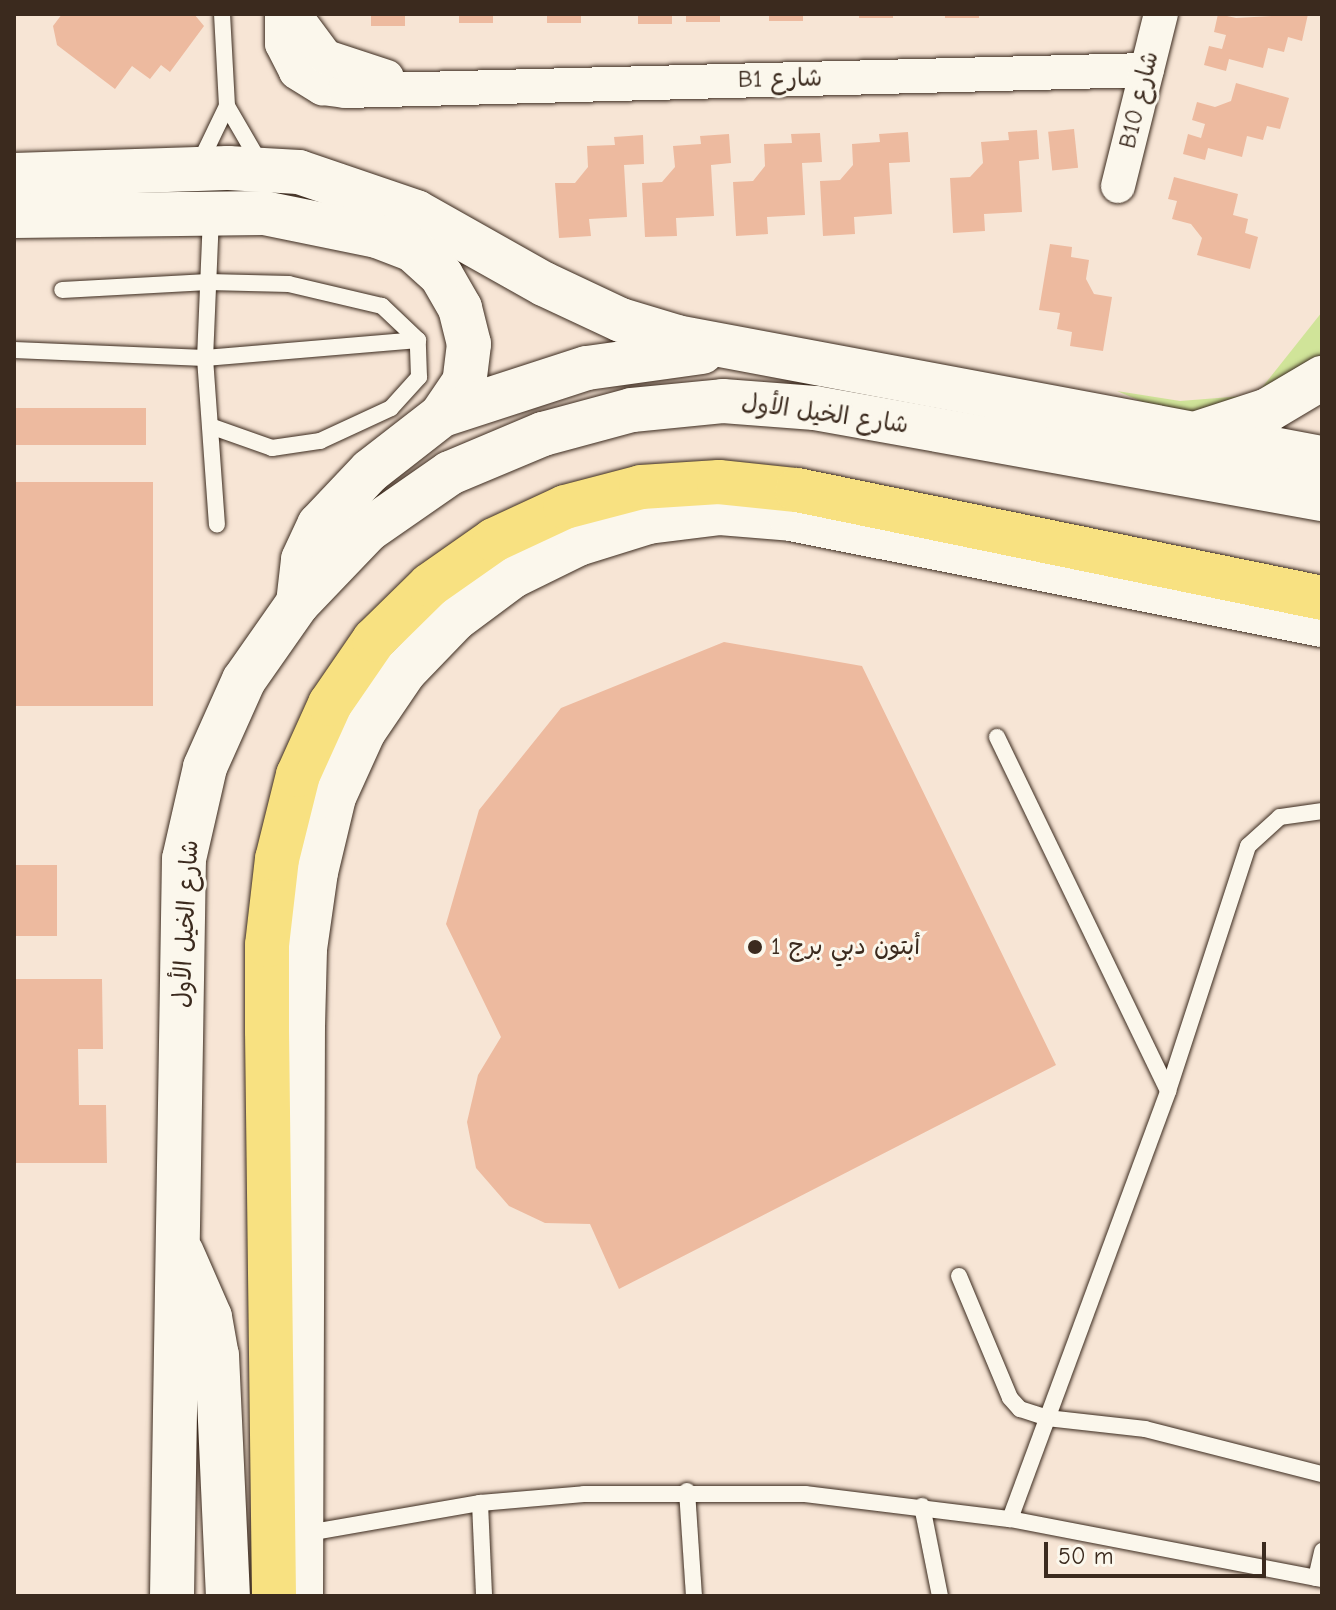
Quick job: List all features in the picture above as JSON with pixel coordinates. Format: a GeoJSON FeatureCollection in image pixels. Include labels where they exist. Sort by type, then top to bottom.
{"type":"FeatureCollection","features":[{"type":"Feature","properties":{"kind":"main road"},"geometry":{"type":"LineString","coordinates":[[14,175],[195,169],[299,172],[358,189],[416,212],[621,320],[736,349],[1322,458]]}},
{"type":"Feature","properties":{"kind":"main road"},"geometry":{"type":"LineString","coordinates":[[14,216],[264,213],[326,222],[413,250],[441,275],[460,308],[469,344],[464,382],[442,415],[361,479],[319,525],[303,560],[298,603]]}},
{"type":"Feature","properties":{"kind":"main road"},"geometry":{"type":"LineString","coordinates":[[442,415],[587,368],[736,349]]}},
{"type":"Feature","properties":{"kind":"main road"},"geometry":{"type":"LineString","coordinates":[[1192,434],[1268,410],[1322,378]]}},
{"type":"Feature","properties":{"kind":"main road","name":"شارع الخيل الأول"},"geometry":{"type":"LineString","coordinates":[[171,1593],[184,859],[205,767],[244,680],[298,603],[368,530],[450,473],[543,434],[632,410],[723,401],[815,408],[1322,499]]}},
{"type":"Feature","properties":{"kind":"main road"},"geometry":{"type":"LineString","coordinates":[[274,1596],[267,945],[277,859],[298,775],[330,704],[374,640],[430,585],[494,540],[550,514],[641,487],[719,482],[797,490],[1322,598]]}},
{"type":"Feature","properties":{"kind":"main road"},"geometry":{"type":"LineString","coordinates":[[1222,482],[1322,529]]}},
{"type":"Feature","properties":{"kind":"main road"},"geometry":{"type":"LineString","coordinates":[[301,1596],[304,980],[316,872],[334,797],[364,731],[405,671],[455,619],[513,576],[578,544],[648,522],[720,513],[791,519],[1322,625]]}},
{"type":"Feature","properties":{"kind":"main road"},"geometry":{"type":"LineString","coordinates":[[178,1244],[210,1317],[217,1355],[228,1596]]}},
{"type":"Feature","properties":{"kind":"street","name":"B1 شارع"},"geometry":{"type":"LineString","coordinates":[[282,14],[287,59],[308,81],[345,91],[414,86],[1147,70]]}},
{"type":"Feature","properties":{"kind":"street","name":"B1 شارع"},"geometry":{"type":"LineString","coordinates":[[294,14],[326,57],[414,86]]}},
{"type":"Feature","properties":{"kind":"street","name":"B10 شارع"},"geometry":{"type":"LineString","coordinates":[[1118,186],[1161,14]]}},
{"type":"Feature","properties":{"kind":"lane"},"geometry":{"type":"LineString","coordinates":[[195,169],[220,129],[227,106],[222,14]]}},
{"type":"Feature","properties":{"kind":"lane"},"geometry":{"type":"LineString","coordinates":[[227,106],[266,171]]}},
{"type":"Feature","properties":{"kind":"lane"},"geometry":{"type":"LineString","coordinates":[[211,214],[205,358],[217,525]]}},
{"type":"Feature","properties":{"kind":"lane"},"geometry":{"type":"LineString","coordinates":[[62,290],[208,282],[289,284],[382,306],[418,340],[419,377],[391,408],[320,441],[272,448],[210,426]]}},
{"type":"Feature","properties":{"kind":"lane"},"geometry":{"type":"LineString","coordinates":[[14,350],[205,358],[418,340]]}},
{"type":"Feature","properties":{"kind":"lane"},"geometry":{"type":"LineString","coordinates":[[997,737],[1168,1091]]}},
{"type":"Feature","properties":{"kind":"lane"},"geometry":{"type":"LineString","coordinates":[[1010,1519],[1168,1091],[1248,846],[1280,817],[1322,811]]}},
{"type":"Feature","properties":{"kind":"lane"},"geometry":{"type":"LineString","coordinates":[[959,1276],[1010,1398],[1033,1416],[1113,1422],[1322,1474]]}},
{"type":"Feature","properties":{"kind":"lane"},"geometry":{"type":"LineString","coordinates":[[300,1534],[480,1503],[687,1491],[805,1494],[922,1506],[1010,1519],[1319,1579],[1322,1551]]}},
{"type":"Feature","properties":{"kind":"lane"},"geometry":{"type":"LineString","coordinates":[[687,1491],[694,1596]]}},
{"type":"Feature","properties":{"kind":"lane"},"geometry":{"type":"LineString","coordinates":[[480,1503],[484,1596]]}},
{"type":"Feature","properties":{"kind":"lane"},"geometry":{"type":"LineString","coordinates":[[922,1506],[940,1596]]}},
{"type":"Feature","properties":{"kind":"green space"},"geometry":{"type":"Polygon","coordinates":[[[1322,312],[1322,354],[1230,412],[1166,412],[1117,391],[1180,401],[1256,395],[1322,312]]]}},
{"type":"Feature","properties":{"kind":"building"},"geometry":{"type":"Polygon","coordinates":[[[62,14],[194,14],[204,26],[170,72],[161,65],[150,79],[132,66],[115,89],[57,45],[53,26],[62,14]]]}},
{"type":"Feature","properties":{"kind":"building"},"geometry":{"type":"Polygon","coordinates":[[[371,14],[405,14],[405,26],[371,26],[371,14]]]}},
{"type":"Feature","properties":{"kind":"building"},"geometry":{"type":"Polygon","coordinates":[[[459,14],[493,14],[493,23],[459,23],[459,14]]]}},
{"type":"Feature","properties":{"kind":"building"},"geometry":{"type":"Polygon","coordinates":[[[547,14],[581,14],[581,23],[547,23],[547,14]]]}},
{"type":"Feature","properties":{"kind":"building"},"geometry":{"type":"Polygon","coordinates":[[[638,14],[672,14],[672,24],[638,24],[638,14]]]}},
{"type":"Feature","properties":{"kind":"building"},"geometry":{"type":"Polygon","coordinates":[[[686,14],[720,14],[720,22],[686,22],[686,14]]]}},
{"type":"Feature","properties":{"kind":"building"},"geometry":{"type":"Polygon","coordinates":[[[769,14],[803,14],[803,21],[769,21],[769,14]]]}},
{"type":"Feature","properties":{"kind":"building"},"geometry":{"type":"Polygon","coordinates":[[[859,14],[893,14],[893,18],[859,18],[859,14]]]}},
{"type":"Feature","properties":{"kind":"building"},"geometry":{"type":"Polygon","coordinates":[[[945,14],[979,14],[979,18],[945,18],[945,14]]]}},
{"type":"Feature","properties":{"kind":"building"},"geometry":{"type":"Polygon","coordinates":[[[1218,14],[1236,18],[1308,14],[1302,41],[1288,37],[1284,52],[1268,48],[1263,68],[1229,59],[1226,71],[1204,65],[1209,46],[1222,49],[1226,35],[1214,32],[1218,14]]]}},
{"type":"Feature","properties":{"kind":"building"},"geometry":{"type":"Polygon","coordinates":[[[1236,83],[1289,98],[1280,129],[1267,126],[1263,140],[1247,136],[1242,157],[1208,148],[1205,160],[1183,154],[1188,134],[1201,138],[1205,124],[1192,120],[1197,102],[1215,107],[1231,101],[1236,83]]]}},
{"type":"Feature","properties":{"kind":"building"},"geometry":{"type":"Polygon","coordinates":[[[1074,129],[1078,168],[1052,171],[1048,132],[1074,129]]]}},
{"type":"Feature","properties":{"kind":"building"},"geometry":{"type":"Polygon","coordinates":[[[1037,130],[1039,159],[1019,161],[1022,212],[984,214],[985,231],[953,233],[950,178],[970,177],[983,163],[981,142],[1009,140],[1008,132],[1037,130]]]}},
{"type":"Feature","properties":{"kind":"building"},"geometry":{"type":"Polygon","coordinates":[[[908,132],[910,162],[889,163],[892,214],[854,217],[855,234],[823,236],[820,181],[840,180],[853,165],[852,144],[880,142],[879,134],[908,132]]]}},
{"type":"Feature","properties":{"kind":"building"},"geometry":{"type":"Polygon","coordinates":[[[820,133],[822,162],[802,163],[805,215],[767,217],[768,234],[736,236],[733,182],[753,181],[765,166],[764,144],[792,143],[791,134],[820,133]]]}},
{"type":"Feature","properties":{"kind":"building"},"geometry":{"type":"Polygon","coordinates":[[[729,134],[731,163],[711,165],[714,216],[676,218],[677,236],[645,237],[642,183],[662,182],[675,167],[673,146],[701,144],[700,136],[729,134]]]}},
{"type":"Feature","properties":{"kind":"building"},"geometry":{"type":"Polygon","coordinates":[[[643,135],[644,164],[624,165],[627,217],[589,219],[591,236],[559,238],[555,183],[575,183],[588,167],[587,146],[615,145],[614,137],[643,135]]]}},
{"type":"Feature","properties":{"kind":"building"},"geometry":{"type":"Polygon","coordinates":[[[1174,177],[1238,194],[1233,215],[1248,219],[1245,233],[1258,237],[1250,269],[1197,255],[1202,238],[1191,224],[1172,219],[1177,201],[1168,199],[1174,177]]]}},
{"type":"Feature","properties":{"kind":"building"},"geometry":{"type":"Polygon","coordinates":[[[1050,244],[1072,247],[1071,257],[1089,260],[1086,279],[1094,294],[1112,297],[1103,351],[1070,346],[1072,332],[1057,329],[1060,313],[1039,310],[1050,244]]]}},
{"type":"Feature","properties":{"kind":"building"},"geometry":{"type":"Polygon","coordinates":[[[14,408],[146,408],[146,445],[14,445],[14,408]]]}},
{"type":"Feature","properties":{"kind":"building"},"geometry":{"type":"Polygon","coordinates":[[[14,482],[153,482],[153,706],[14,706],[14,482]]]}},
{"type":"Feature","properties":{"kind":"building"},"geometry":{"type":"Polygon","coordinates":[[[724,642],[862,666],[1056,1065],[619,1289],[590,1224],[545,1223],[509,1206],[476,1168],[467,1122],[478,1075],[501,1037],[446,924],[479,810],[561,708],[724,642]]]}},
{"type":"Feature","properties":{"kind":"building"},"geometry":{"type":"Polygon","coordinates":[[[14,865],[57,865],[57,936],[14,936],[14,865]]]}},
{"type":"Feature","properties":{"kind":"building"},"geometry":{"type":"Polygon","coordinates":[[[14,979],[102,979],[103,1049],[78,1049],[79,1105],[106,1105],[107,1163],[14,1163],[14,979]]]}},
{"type":"Feature","properties":{"kind":"place","name":"أبتون دبي برج 1"},"geometry":{"type":"Point","coordinates":[755,947]}}]}
